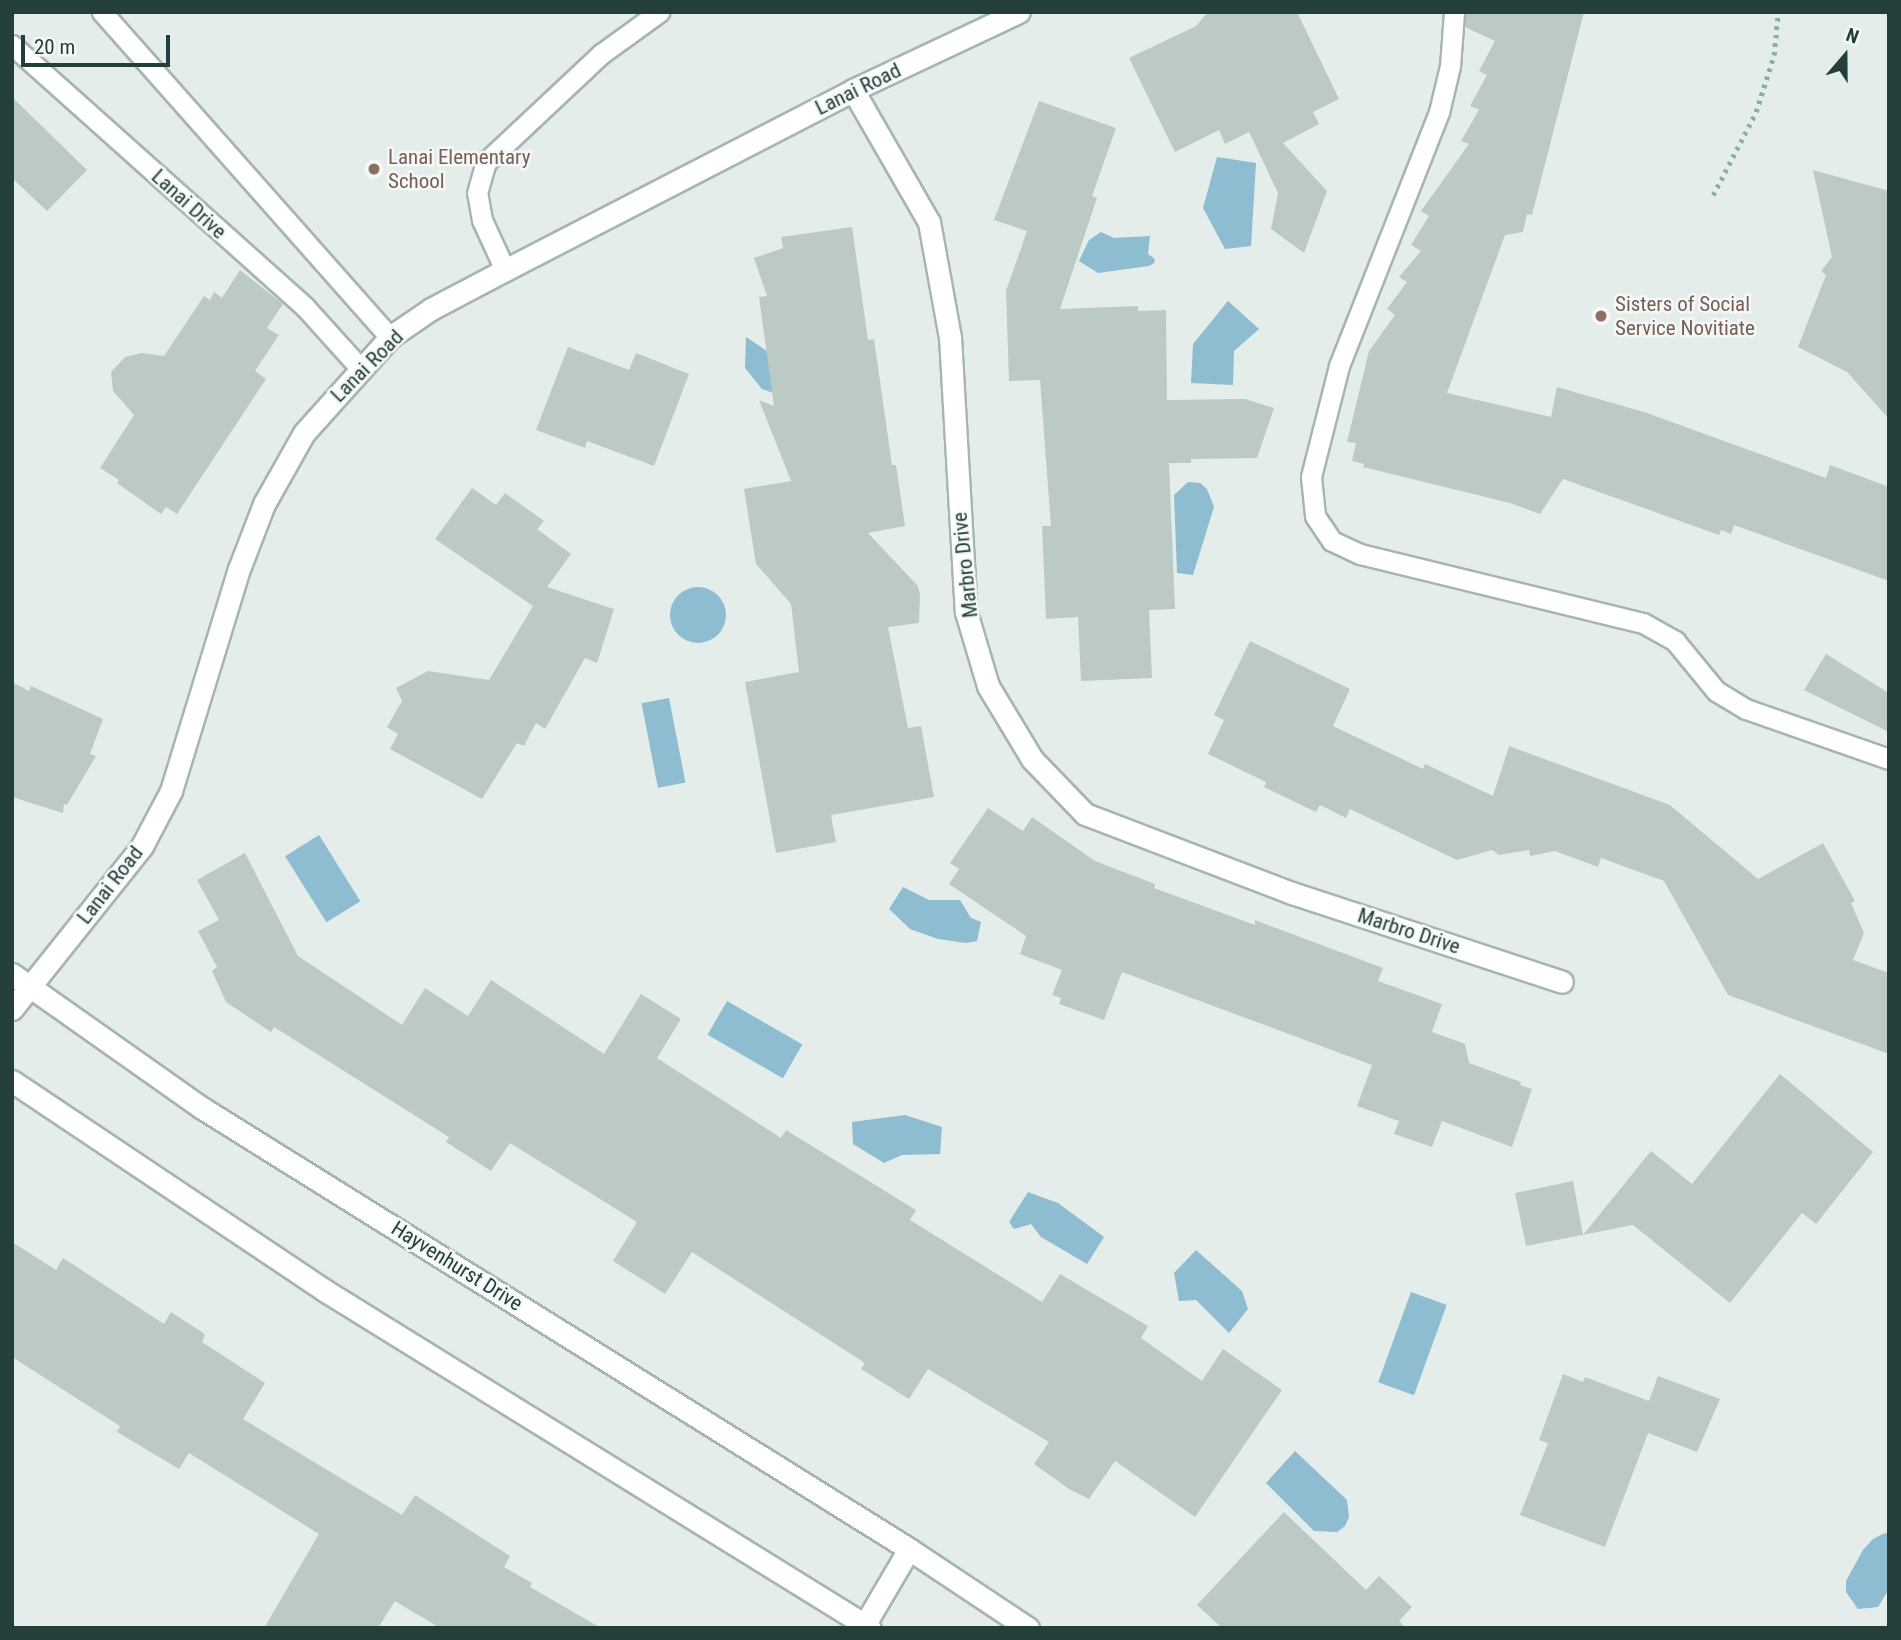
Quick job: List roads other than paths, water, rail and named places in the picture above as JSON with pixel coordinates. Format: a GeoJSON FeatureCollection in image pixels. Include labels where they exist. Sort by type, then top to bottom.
{"type":"FeatureCollection","features":[{"type":"Feature","properties":{"kind":"street","name":"Lanai Road"},"geometry":{"type":"LineString","coordinates":[[12,1009],[142,846],[171,792],[239,569],[264,505],[304,433],[390,337],[431,309],[853,90],[1019,12]]}},
{"type":"Feature","properties":{"kind":"street","name":"Marbro Drive"},"geometry":{"type":"LineString","coordinates":[[853,90],[929,222],[950,337],[966,612],[988,686],[1031,759],[1085,814],[1292,893],[1562,982]]}},
{"type":"Feature","properties":{"kind":"street","name":"Hayvenhurst Drive"},"geometry":{"type":"LineString","coordinates":[[12,974],[29,989],[202,1108],[909,1549],[1028,1628]]}},
{"type":"Feature","properties":{"kind":"street"},"geometry":{"type":"LineString","coordinates":[[12,1081],[324,1290],[867,1626],[909,1549]]}},
{"type":"Feature","properties":{"kind":"lane"},"geometry":{"type":"LineString","coordinates":[[102,12],[390,337]]}},
{"type":"Feature","properties":{"kind":"lane"},"geometry":{"type":"LineString","coordinates":[[505,270],[482,220],[477,193],[486,162],[601,54],[659,12]]}},
{"type":"Feature","properties":{"kind":"lane"},"geometry":{"type":"LineString","coordinates":[[1454,12],[1450,66],[1439,112],[1339,366],[1311,477],[1315,516],[1332,541],[1360,554],[1643,623],[1675,642],[1716,691],[1746,709],[1889,759]]}},
{"type":"Feature","properties":{"kind":"lane","name":"Lanai Drive"},"geometry":{"type":"LineString","coordinates":[[12,45],[305,307],[360,368]]}},
{"type":"Feature","properties":{"kind":"water"},"geometry":{"type":"Polygon","coordinates":[[[1217,157],[1256,163],[1251,246],[1225,249],[1203,208],[1217,157]]]}},
{"type":"Feature","properties":{"kind":"water"},"geometry":{"type":"Polygon","coordinates":[[[1101,232],[1114,238],[1150,236],[1148,254],[1155,259],[1154,263],[1098,273],[1079,261],[1089,240],[1101,232]]]}},
{"type":"Feature","properties":{"kind":"water"},"geometry":{"type":"Polygon","coordinates":[[[1228,301],[1259,329],[1234,351],[1233,385],[1191,383],[1193,344],[1228,301]]]}},
{"type":"Feature","properties":{"kind":"water"},"geometry":{"type":"Polygon","coordinates":[[[746,337],[773,355],[779,395],[762,389],[745,368],[746,337]]]}},
{"type":"Feature","properties":{"kind":"water"},"geometry":{"type":"Polygon","coordinates":[[[1188,482],[1200,483],[1207,489],[1214,507],[1193,575],[1177,573],[1174,495],[1188,482]]]}},
{"type":"Feature","properties":{"kind":"water"},"geometry":{"type":"Polygon","coordinates":[[[692,587],[704,587],[714,591],[722,599],[726,615],[722,631],[714,639],[704,643],[692,643],[682,639],[674,631],[670,621],[670,609],[674,599],[682,591],[692,587]]]}},
{"type":"Feature","properties":{"kind":"water"},"geometry":{"type":"Polygon","coordinates":[[[669,698],[685,782],[658,788],[642,703],[669,698]]]}},
{"type":"Feature","properties":{"kind":"water"},"geometry":{"type":"Polygon","coordinates":[[[319,835],[360,901],[326,922],[285,856],[319,835]]]}},
{"type":"Feature","properties":{"kind":"water"},"geometry":{"type":"Polygon","coordinates":[[[903,887],[929,900],[960,900],[971,918],[981,922],[977,941],[966,943],[938,939],[910,929],[889,909],[903,887]]]}},
{"type":"Feature","properties":{"kind":"water"},"geometry":{"type":"Polygon","coordinates":[[[727,1001],[802,1044],[783,1078],[708,1035],[727,1001]]]}},
{"type":"Feature","properties":{"kind":"water"},"geometry":{"type":"Polygon","coordinates":[[[905,1115],[942,1127],[940,1154],[902,1155],[884,1163],[853,1144],[852,1122],[905,1115]]]}},
{"type":"Feature","properties":{"kind":"water"},"geometry":{"type":"Polygon","coordinates":[[[1028,1192],[1058,1203],[1104,1237],[1087,1264],[1041,1237],[1031,1224],[1014,1229],[1009,1222],[1028,1192]]]}},
{"type":"Feature","properties":{"kind":"water"},"geometry":{"type":"Polygon","coordinates":[[[1196,1250],[1242,1291],[1248,1309],[1229,1333],[1196,1300],[1179,1301],[1174,1273],[1196,1250]]]}},
{"type":"Feature","properties":{"kind":"water"},"geometry":{"type":"Polygon","coordinates":[[[1411,1292],[1447,1305],[1414,1395],[1378,1382],[1411,1292]]]}},
{"type":"Feature","properties":{"kind":"water"},"geometry":{"type":"Polygon","coordinates":[[[1295,1451],[1347,1500],[1349,1517],[1345,1526],[1337,1532],[1314,1531],[1266,1483],[1295,1451]]]}},
{"type":"Feature","properties":{"kind":"water"},"geometry":{"type":"Polygon","coordinates":[[[1885,1533],[1889,1534],[1889,1589],[1878,1607],[1858,1609],[1846,1592],[1846,1581],[1863,1550],[1873,1539],[1885,1533]]]}},
{"type":"Feature","properties":{"kind":"place","name":"Lanai Elementary School"},"geometry":{"type":"Point","coordinates":[374,169]}},
{"type":"Feature","properties":{"kind":"place","name":"Sisters of Social Service Novitiate"},"geometry":{"type":"Point","coordinates":[1601,316]}}]}
